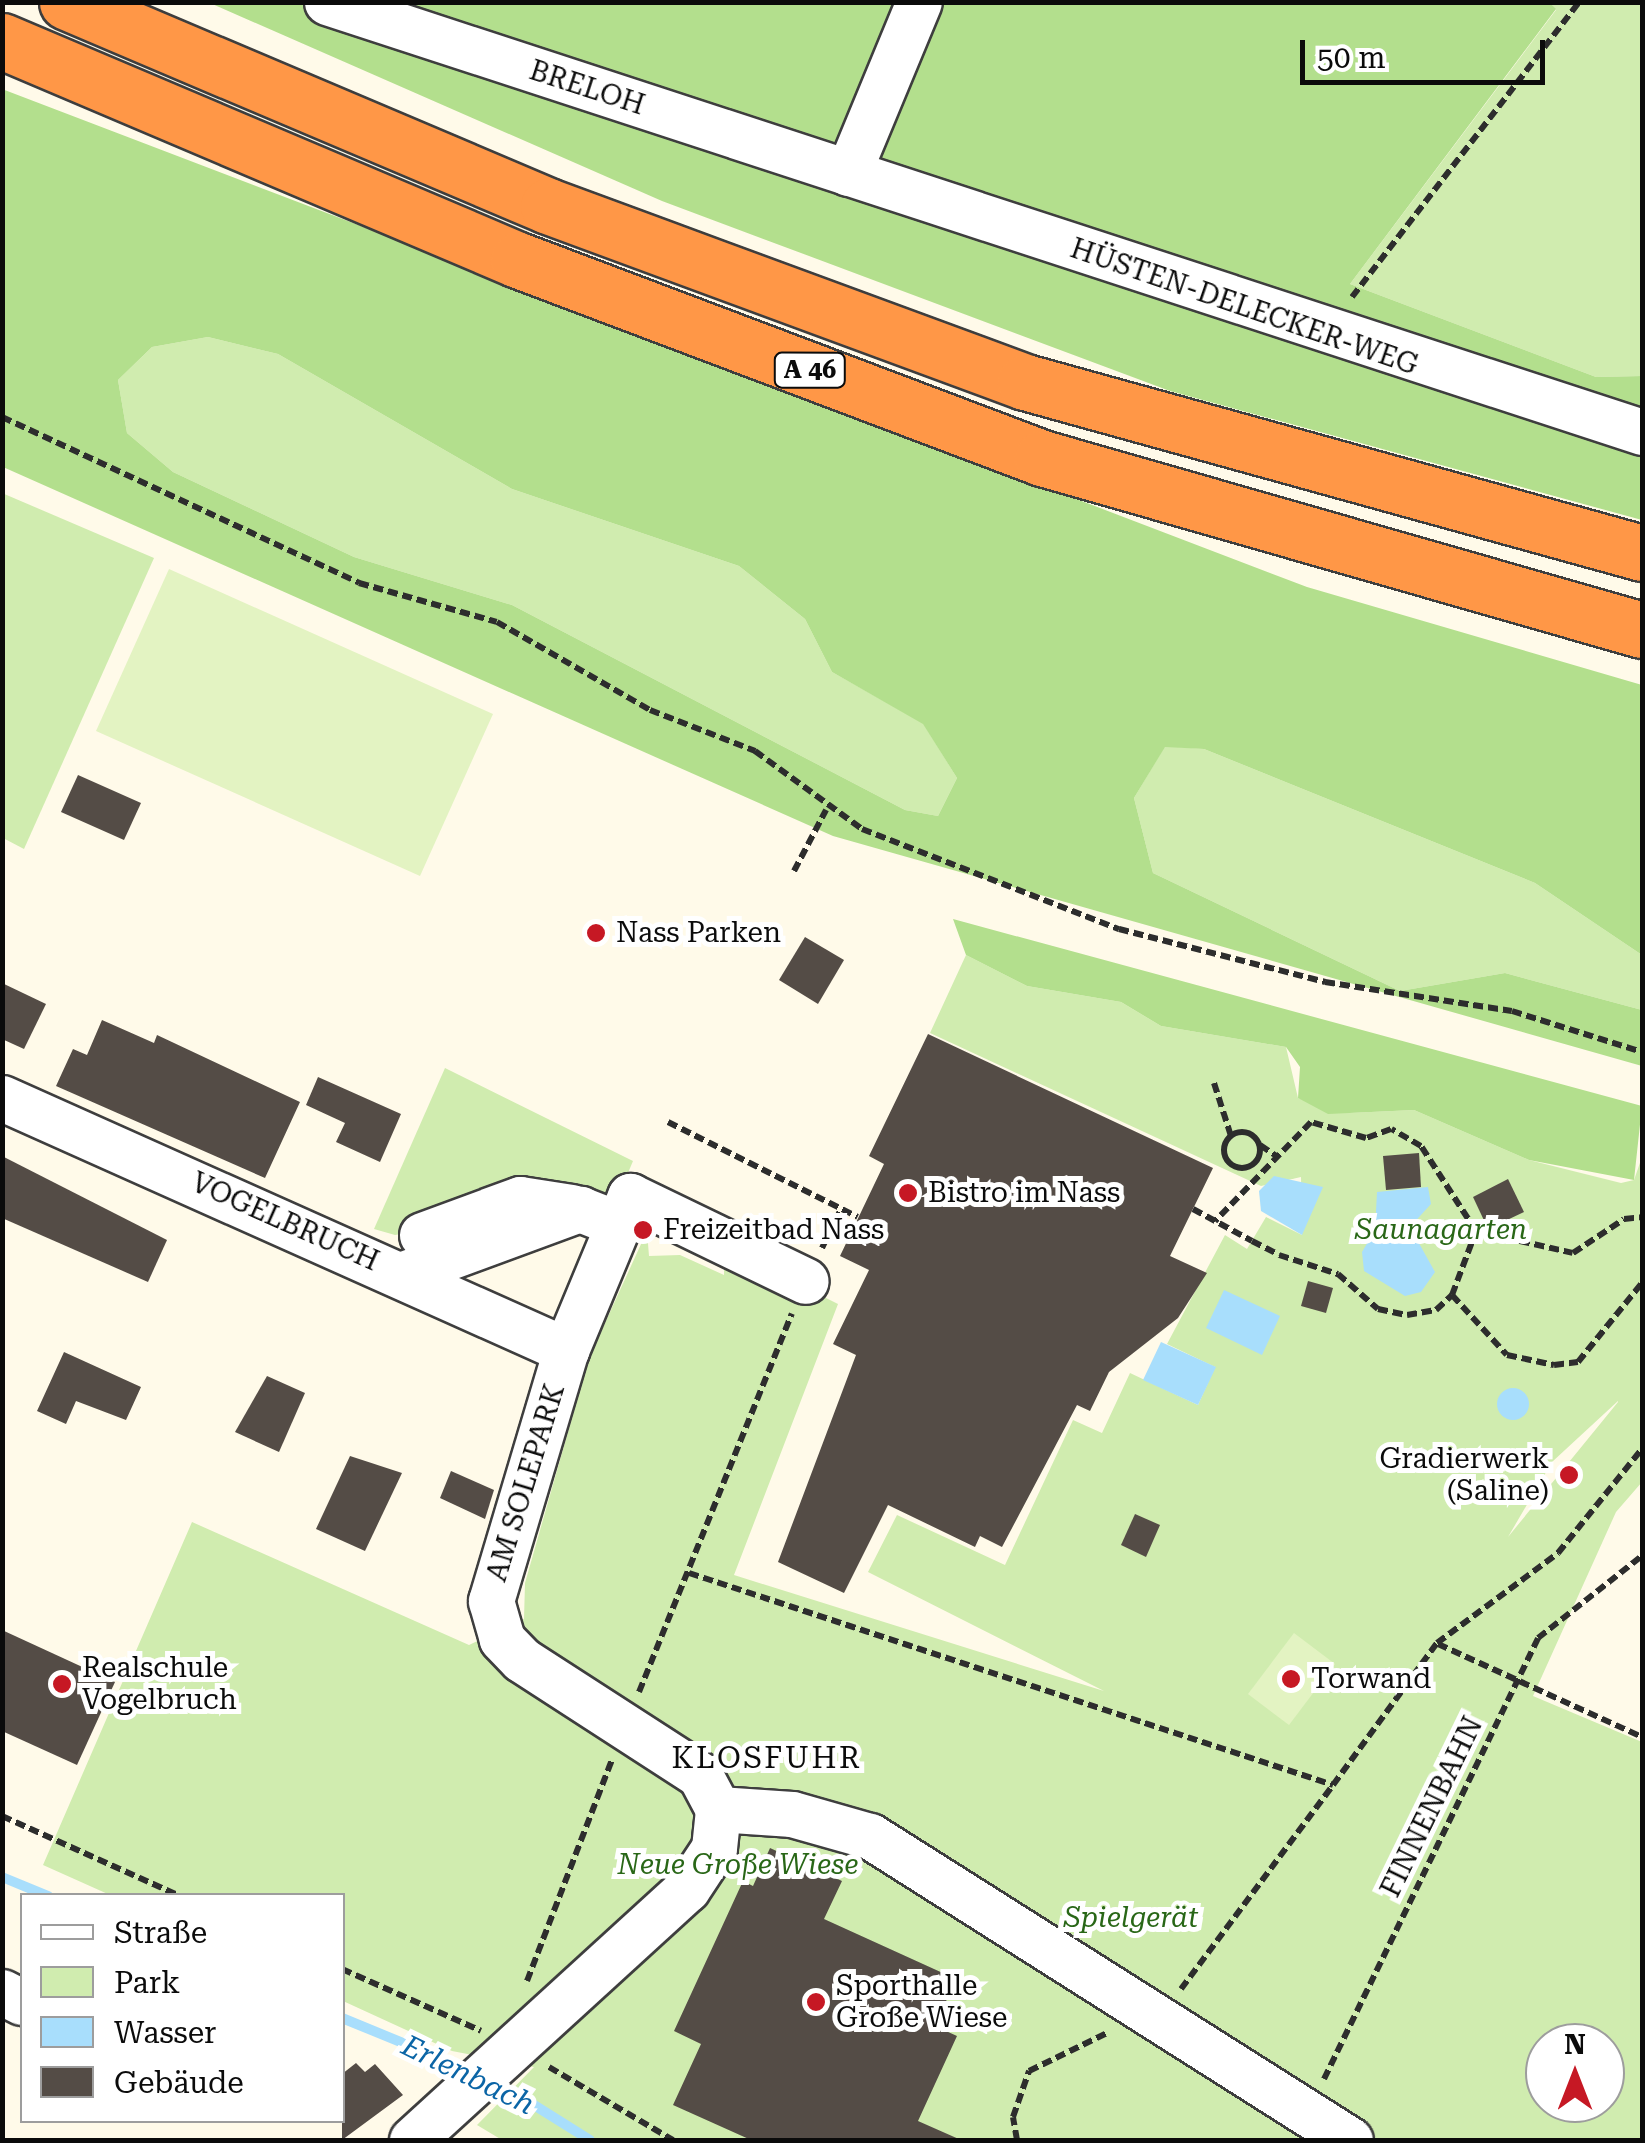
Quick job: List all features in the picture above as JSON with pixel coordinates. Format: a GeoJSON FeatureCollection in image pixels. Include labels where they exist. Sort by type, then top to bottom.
{"type":"FeatureCollection","features":[{"type":"Feature","properties":{"kind":"highway","name":"A 46"},"geometry":{"type":"LineString","coordinates":[[66,2],[548,206],[1025,382],[1642,553]]}},
{"type":"Feature","properties":{"kind":"highway","name":"A 46"},"geometry":{"type":"LineString","coordinates":[[2,41],[518,260],[1042,458],[1642,630]]}},
{"type":"Feature","properties":{"kind":"street","name":"BRELOH"},"geometry":{"type":"LineString","coordinates":[[326,2],[848,173]]}},
{"type":"Feature","properties":{"kind":"street"},"geometry":{"type":"LineString","coordinates":[[848,173],[920,2]]}},
{"type":"Feature","properties":{"kind":"street","name":"HÜSTEN-DELECKER-WEG"},"geometry":{"type":"LineString","coordinates":[[848,173],[1321,331],[1642,432]]}},
{"type":"Feature","properties":{"kind":"street","name":"VOGELBRUCH"},"geometry":{"type":"LineString","coordinates":[[2,1098],[566,1350]]}},
{"type":"Feature","properties":{"kind":"street"},"geometry":{"type":"LineString","coordinates":[[384,1266],[506,1202],[609,1210],[806,1282]]}},
{"type":"Feature","properties":{"kind":"street","name":"AM SOLEPARK"},"geometry":{"type":"LineString","coordinates":[[609,1210],[494,1581],[493,1612],[521,1660],[626,1723],[700,1775],[718,1809]]}},
{"type":"Feature","properties":{"kind":"street"},"geometry":{"type":"LineString","coordinates":[[418,2136],[701,1874],[718,1809],[792,1814],[870,1836],[1350,2140]]}},
{"type":"Feature","properties":{"kind":"path"},"geometry":{"type":"LineString","coordinates":[[1321,331],[1396,251],[1579,2]]}},
{"type":"Feature","properties":{"kind":"path"},"geometry":{"type":"LineString","coordinates":[[2,417],[359,584],[496,622],[650,710],[755,751],[826,809],[1119,928],[1325,982],[1512,1011],[1642,1052]]}},
{"type":"Feature","properties":{"kind":"path"},"geometry":{"type":"LineString","coordinates":[[794,870],[826,809]]}},
{"type":"Feature","properties":{"kind":"path"},"geometry":{"type":"LineString","coordinates":[[1214,1084],[1231,1136],[1224,1150],[1234,1167],[1254,1164],[1260,1145]]}},
{"type":"Feature","properties":{"kind":"path"},"geometry":{"type":"LineString","coordinates":[[668,1122],[858,1218]]}},
{"type":"Feature","properties":{"kind":"path"},"geometry":{"type":"LineString","coordinates":[[1193,1209],[1215,1221],[1338,1274],[1378,1309],[1422,1314],[1452,1295],[1476,1230],[1442,1166],[1391,1129],[1366,1138],[1303,1124],[1278,1157],[1215,1221]]}},
{"type":"Feature","properties":{"kind":"path"},"geometry":{"type":"LineString","coordinates":[[1231,1136],[1245,1132],[1278,1157]]}},
{"type":"Feature","properties":{"kind":"path"},"geometry":{"type":"LineString","coordinates":[[525,1988],[626,1723],[806,1282],[841,1209]]}},
{"type":"Feature","properties":{"kind":"path"},"geometry":{"type":"LineString","coordinates":[[1476,1230],[1572,1253],[1624,1218],[1642,1217]]}},
{"type":"Feature","properties":{"kind":"path"},"geometry":{"type":"LineString","coordinates":[[1452,1295],[1506,1355],[1554,1365],[1578,1362],[1642,1283]]}},
{"type":"Feature","properties":{"kind":"path"},"geometry":{"type":"LineString","coordinates":[[1017,2140],[1013,2117],[1029,2071],[1070,2044],[1158,2016],[1437,1643],[1558,1553],[1642,1449]]}},
{"type":"Feature","properties":{"kind":"path","name":"FINNENBAHN"},"geometry":{"type":"LineString","coordinates":[[1306,2115],[1538,1638],[1642,1556]]}},
{"type":"Feature","properties":{"kind":"path"},"geometry":{"type":"LineString","coordinates":[[689,1573],[1333,1785]]}},
{"type":"Feature","properties":{"kind":"path"},"geometry":{"type":"LineString","coordinates":[[1437,1643],[1642,1737]]}},
{"type":"Feature","properties":{"kind":"path"},"geometry":{"type":"LineString","coordinates":[[2,1816],[173,1893]]}},
{"type":"Feature","properties":{"kind":"green space"},"geometry":{"type":"Polygon","coordinates":[[[210,3],[1550,3],[1556,9],[1350,284],[1596,377],[1642,376],[1642,520],[1170,391],[662,201],[210,3]]]}},
{"type":"Feature","properties":{"kind":"green space"},"geometry":{"type":"Polygon","coordinates":[[[1550,3],[1642,3],[1642,376],[1596,377],[1350,284],[1556,10],[1550,3]]]}},
{"type":"Feature","properties":{"kind":"green space"},"geometry":{"type":"Polygon","coordinates":[[[2,89],[1307,587],[1642,685],[1642,955],[1535,883],[1204,749],[1165,747],[1134,798],[1153,873],[1400,991],[1505,973],[1642,1010],[1642,1066],[833,836],[3,467],[2,89]],[[208,337],[152,347],[118,380],[127,433],[173,472],[354,557],[512,605],[905,810],[938,816],[957,778],[923,724],[832,672],[805,619],[739,566],[512,489],[278,354],[208,337]]]}},
{"type":"Feature","properties":{"kind":"green space"},"geometry":{"type":"Polygon","coordinates":[[[208,337],[278,354],[512,489],[739,566],[805,619],[832,672],[923,723],[957,778],[938,816],[905,810],[512,605],[354,557],[173,472],[127,433],[118,380],[152,347],[208,337]]]}},
{"type":"Feature","properties":{"kind":"green space"},"geometry":{"type":"Polygon","coordinates":[[[2,493],[154,558],[24,849],[3,838],[2,493]]]}},
{"type":"Feature","properties":{"kind":"green space"},"geometry":{"type":"Polygon","coordinates":[[[169,569],[493,714],[420,876],[96,731],[169,569]]]}},
{"type":"Feature","properties":{"kind":"green space"},"geometry":{"type":"Polygon","coordinates":[[[1165,746],[1204,749],[1535,883],[1642,955],[1642,1010],[1505,973],[1400,991],[1153,873],[1134,798],[1165,746]]]}},
{"type":"Feature","properties":{"kind":"green space"},"geometry":{"type":"Polygon","coordinates":[[[953,919],[1642,1106],[1634,1180],[1529,1160],[1414,1110],[1328,1114],[1298,1098],[1300,1067],[1286,1047],[1161,1026],[1121,1002],[1027,986],[966,955],[953,919]]]}},
{"type":"Feature","properties":{"kind":"green space","name":"Neue Große Wiese"},"geometry":{"type":"Polygon","coordinates":[[[966,955],[1027,986],[1121,1002],[1161,1026],[1286,1047],[1298,1098],[1349,1113],[1414,1110],[1529,1160],[1621,1183],[1634,1180],[1642,1157],[1642,1482],[1616,1512],[1533,1696],[1642,1742],[1642,2140],[502,2140],[477,2125],[534,2067],[452,2051],[345,2002],[345,1893],[106,1893],[43,1865],[192,1522],[469,1645],[524,1619],[525,1583],[589,1358],[647,1231],[649,1256],[680,1255],[724,1275],[724,1247],[838,1304],[734,1575],[1104,1691],[868,1572],[897,1515],[1005,1565],[1073,1420],[1102,1433],[1130,1373],[1198,1405],[1215,1367],[1167,1344],[1225,1235],[1247,1249],[1266,1217],[1302,1235],[1301,1177],[1261,1186],[930,1033],[966,955]],[[1618,1401],[1552,1462],[1508,1537],[1618,1402],[1618,1401]]]}},
{"type":"Feature","properties":{"kind":"green space"},"geometry":{"type":"Polygon","coordinates":[[[445,1068],[633,1161],[617,1199],[395,1235],[374,1229],[445,1068]]]}},
{"type":"Feature","properties":{"kind":"green space","name":"Torwand"},"geometry":{"type":"Polygon","coordinates":[[[1294,1633],[1335,1664],[1289,1725],[1248,1694],[1294,1633]]]}},
{"type":"Feature","properties":{"kind":"water"},"geometry":{"type":"Polygon","coordinates":[[[1274,1176],[1323,1187],[1302,1235],[1261,1211],[1259,1191],[1274,1176]]]}},
{"type":"Feature","properties":{"kind":"water"},"geometry":{"type":"Polygon","coordinates":[[[1428,1187],[1431,1204],[1410,1227],[1435,1272],[1421,1292],[1405,1296],[1364,1271],[1362,1252],[1375,1230],[1377,1192],[1428,1187]]]}},
{"type":"Feature","properties":{"kind":"water"},"geometry":{"type":"Polygon","coordinates":[[[1224,1290],[1280,1316],[1262,1355],[1206,1328],[1224,1290]]]}},
{"type":"Feature","properties":{"kind":"water"},"geometry":{"type":"Polygon","coordinates":[[[1161,1342],[1216,1367],[1198,1405],[1143,1380],[1161,1342]]]}},
{"type":"Feature","properties":{"kind":"water"},"geometry":{"type":"Polygon","coordinates":[[[1513,1388],[1524,1393],[1529,1404],[1524,1415],[1513,1420],[1502,1415],[1497,1404],[1502,1393],[1513,1388]]]}},
{"type":"Feature","properties":{"kind":"building"},"geometry":{"type":"Polygon","coordinates":[[[78,775],[141,803],[124,840],[61,812],[78,775]]]}},
{"type":"Feature","properties":{"kind":"building"},"geometry":{"type":"Polygon","coordinates":[[[805,937],[844,960],[818,1004],[779,980],[805,937]]]}},
{"type":"Feature","properties":{"kind":"building"},"geometry":{"type":"Polygon","coordinates":[[[2,983],[46,1004],[24,1049],[2,1039],[2,983]]]}},
{"type":"Feature","properties":{"kind":"building"},"geometry":{"type":"Polygon","coordinates":[[[102,1020],[154,1043],[157,1035],[300,1102],[265,1178],[56,1086],[73,1049],[87,1055],[102,1020]]]}},
{"type":"Feature","properties":{"kind":"building"},"geometry":{"type":"Polygon","coordinates":[[[928,1034],[1213,1168],[1170,1256],[1207,1273],[1178,1318],[1109,1372],[1090,1411],[1077,1405],[1002,1547],[980,1536],[975,1547],[888,1505],[844,1593],[778,1562],[856,1355],[833,1344],[869,1270],[840,1256],[884,1164],[869,1156],[928,1034]]]}},
{"type":"Feature","properties":{"kind":"building"},"geometry":{"type":"Polygon","coordinates":[[[318,1077],[401,1114],[380,1162],[336,1142],[345,1123],[306,1105],[318,1077]]]}},
{"type":"Feature","properties":{"kind":"building"},"geometry":{"type":"Polygon","coordinates":[[[1419,1153],[1421,1187],[1386,1190],[1383,1156],[1419,1153]]]}},
{"type":"Feature","properties":{"kind":"building"},"geometry":{"type":"Polygon","coordinates":[[[2,1156],[167,1240],[148,1282],[2,1218],[2,1156]]]}},
{"type":"Feature","properties":{"kind":"building"},"geometry":{"type":"Polygon","coordinates":[[[1508,1179],[1524,1212],[1488,1229],[1473,1197],[1508,1179]]]}},
{"type":"Feature","properties":{"kind":"building"},"geometry":{"type":"Polygon","coordinates":[[[1308,1281],[1333,1288],[1326,1313],[1301,1306],[1308,1281]]]}},
{"type":"Feature","properties":{"kind":"building"},"geometry":{"type":"Polygon","coordinates":[[[64,1352],[141,1387],[126,1420],[76,1401],[66,1424],[37,1411],[64,1352]]]}},
{"type":"Feature","properties":{"kind":"building"},"geometry":{"type":"Polygon","coordinates":[[[267,1376],[305,1393],[279,1452],[235,1432],[267,1376]]]}},
{"type":"Feature","properties":{"kind":"building"},"geometry":{"type":"Polygon","coordinates":[[[350,1456],[402,1473],[365,1551],[316,1529],[350,1456]]]}},
{"type":"Feature","properties":{"kind":"building"},"geometry":{"type":"Polygon","coordinates":[[[451,1471],[494,1490],[485,1519],[440,1498],[451,1471]]]}},
{"type":"Feature","properties":{"kind":"building"},"geometry":{"type":"Polygon","coordinates":[[[1135,1514],[1160,1525],[1146,1557],[1121,1545],[1135,1514]]]}},
{"type":"Feature","properties":{"kind":"building"},"geometry":{"type":"Polygon","coordinates":[[[2,1630],[115,1682],[77,1765],[2,1731],[2,1630]]]}},
{"type":"Feature","properties":{"kind":"building","name":"Sporthalle Große Wiese"},"geometry":{"type":"Polygon","coordinates":[[[770,1848],[842,1881],[824,1919],[956,1979],[935,2026],[957,2036],[918,2121],[961,2140],[751,2140],[673,2105],[701,2044],[674,2031],[743,1881],[753,1886],[770,1848]]]}},
{"type":"Feature","properties":{"kind":"building"},"geometry":{"type":"Polygon","coordinates":[[[356,2063],[365,2072],[375,2064],[403,2095],[342,2140],[345,2123],[345,2072],[356,2063]]]}},
{"type":"Feature","properties":{"kind":"waterway","name":"Erlenbach"},"geometry":{"type":"LineString","coordinates":[[2,1877],[41,1893]]}},
{"type":"Feature","properties":{"kind":"waterway","name":"Erlenbach"},"geometry":{"type":"LineString","coordinates":[[345,2019],[469,2070]]}},
{"type":"Feature","properties":{"kind":"waterway","name":"Erlenbach"},"geometry":{"type":"LineString","coordinates":[[494,2080],[590,2140]]}},
{"type":"Feature","properties":{"kind":"place","name":"Nass Parken"},"geometry":{"type":"Point","coordinates":[596,933]}},
{"type":"Feature","properties":{"kind":"place","name":"Bistro im Nass"},"geometry":{"type":"Point","coordinates":[908,1193]}},
{"type":"Feature","properties":{"kind":"place","name":"Freizeitbad Nass"},"geometry":{"type":"Point","coordinates":[643,1230]}},
{"type":"Feature","properties":{"kind":"place","name":"Gradierwerk (Saline)"},"geometry":{"type":"Point","coordinates":[1569,1475]}},
{"type":"Feature","properties":{"kind":"place","name":"Torwand"},"geometry":{"type":"Point","coordinates":[1291,1679]}},
{"type":"Feature","properties":{"kind":"place","name":"Realschule Vogelbruch"},"geometry":{"type":"Point","coordinates":[62,1684]}},
{"type":"Feature","properties":{"kind":"place","name":"Sporthalle Große Wiese"},"geometry":{"type":"Point","coordinates":[816,2002]}},
{"type":"Feature","properties":{"kind":"district","name":"KLOSFUHR"},"geometry":{"type":"Point","coordinates":[767,1758]}},
{"type":"Feature","properties":{"kind":"park label","name":"Saunagarten"},"geometry":{"type":"Point","coordinates":[1441,1230]}},
{"type":"Feature","properties":{"kind":"park label","name":"Spielgerät"},"geometry":{"type":"Point","coordinates":[1131,1918]}}]}
